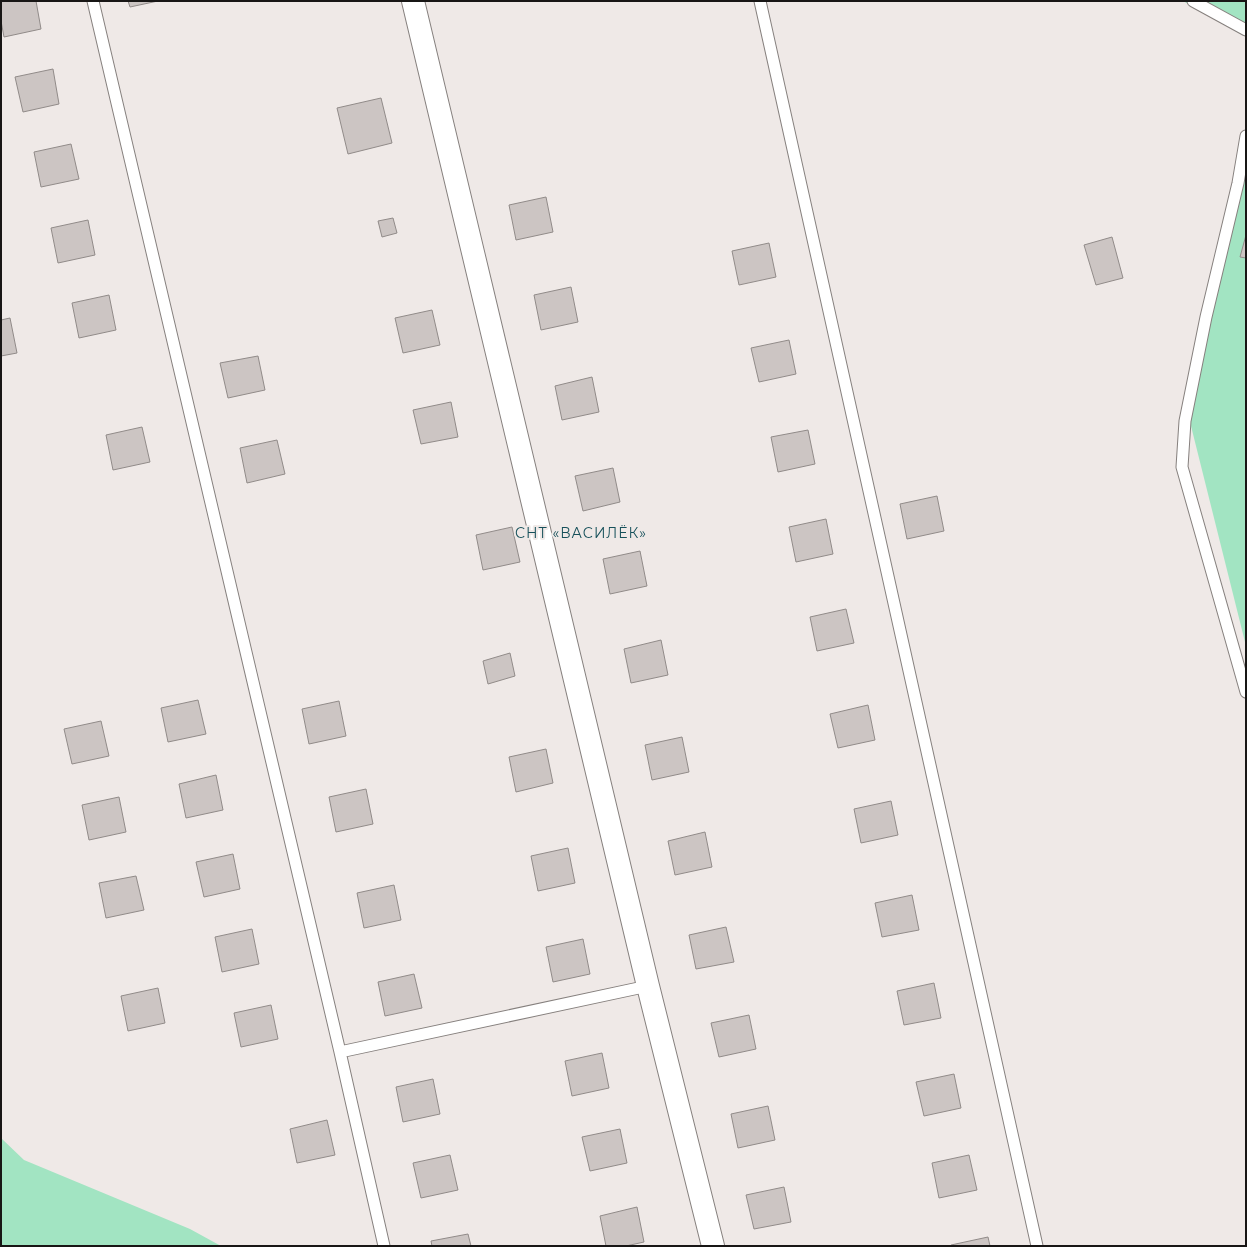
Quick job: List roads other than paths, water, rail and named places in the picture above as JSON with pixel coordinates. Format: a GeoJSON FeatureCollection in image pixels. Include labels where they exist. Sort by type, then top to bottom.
{"type":"FeatureCollection","features":[{"type":"Feature","properties":{"kind":"street"},"geometry":{"type":"LineString","coordinates":[[413,1],[648,986],[713,1246]]}},
{"type":"Feature","properties":{"kind":"lane"},"geometry":{"type":"LineString","coordinates":[[93,1],[340,1052],[384,1246]]}},
{"type":"Feature","properties":{"kind":"lane"},"geometry":{"type":"LineString","coordinates":[[760,1],[1037,1246]]}},
{"type":"Feature","properties":{"kind":"lane"},"geometry":{"type":"LineString","coordinates":[[1194,1],[1246,30]]}},
{"type":"Feature","properties":{"kind":"lane"},"geometry":{"type":"LineString","coordinates":[[1246,136],[1238,183],[1206,317],[1185,421],[1182,467],[1246,692]]}},
{"type":"Feature","properties":{"kind":"lane"},"geometry":{"type":"LineString","coordinates":[[340,1052],[648,986]]}},
{"type":"Feature","properties":{"kind":"district","name":"СНТ «ВАСИЛЁК»"},"geometry":{"type":"Point","coordinates":[581,533]}}]}
